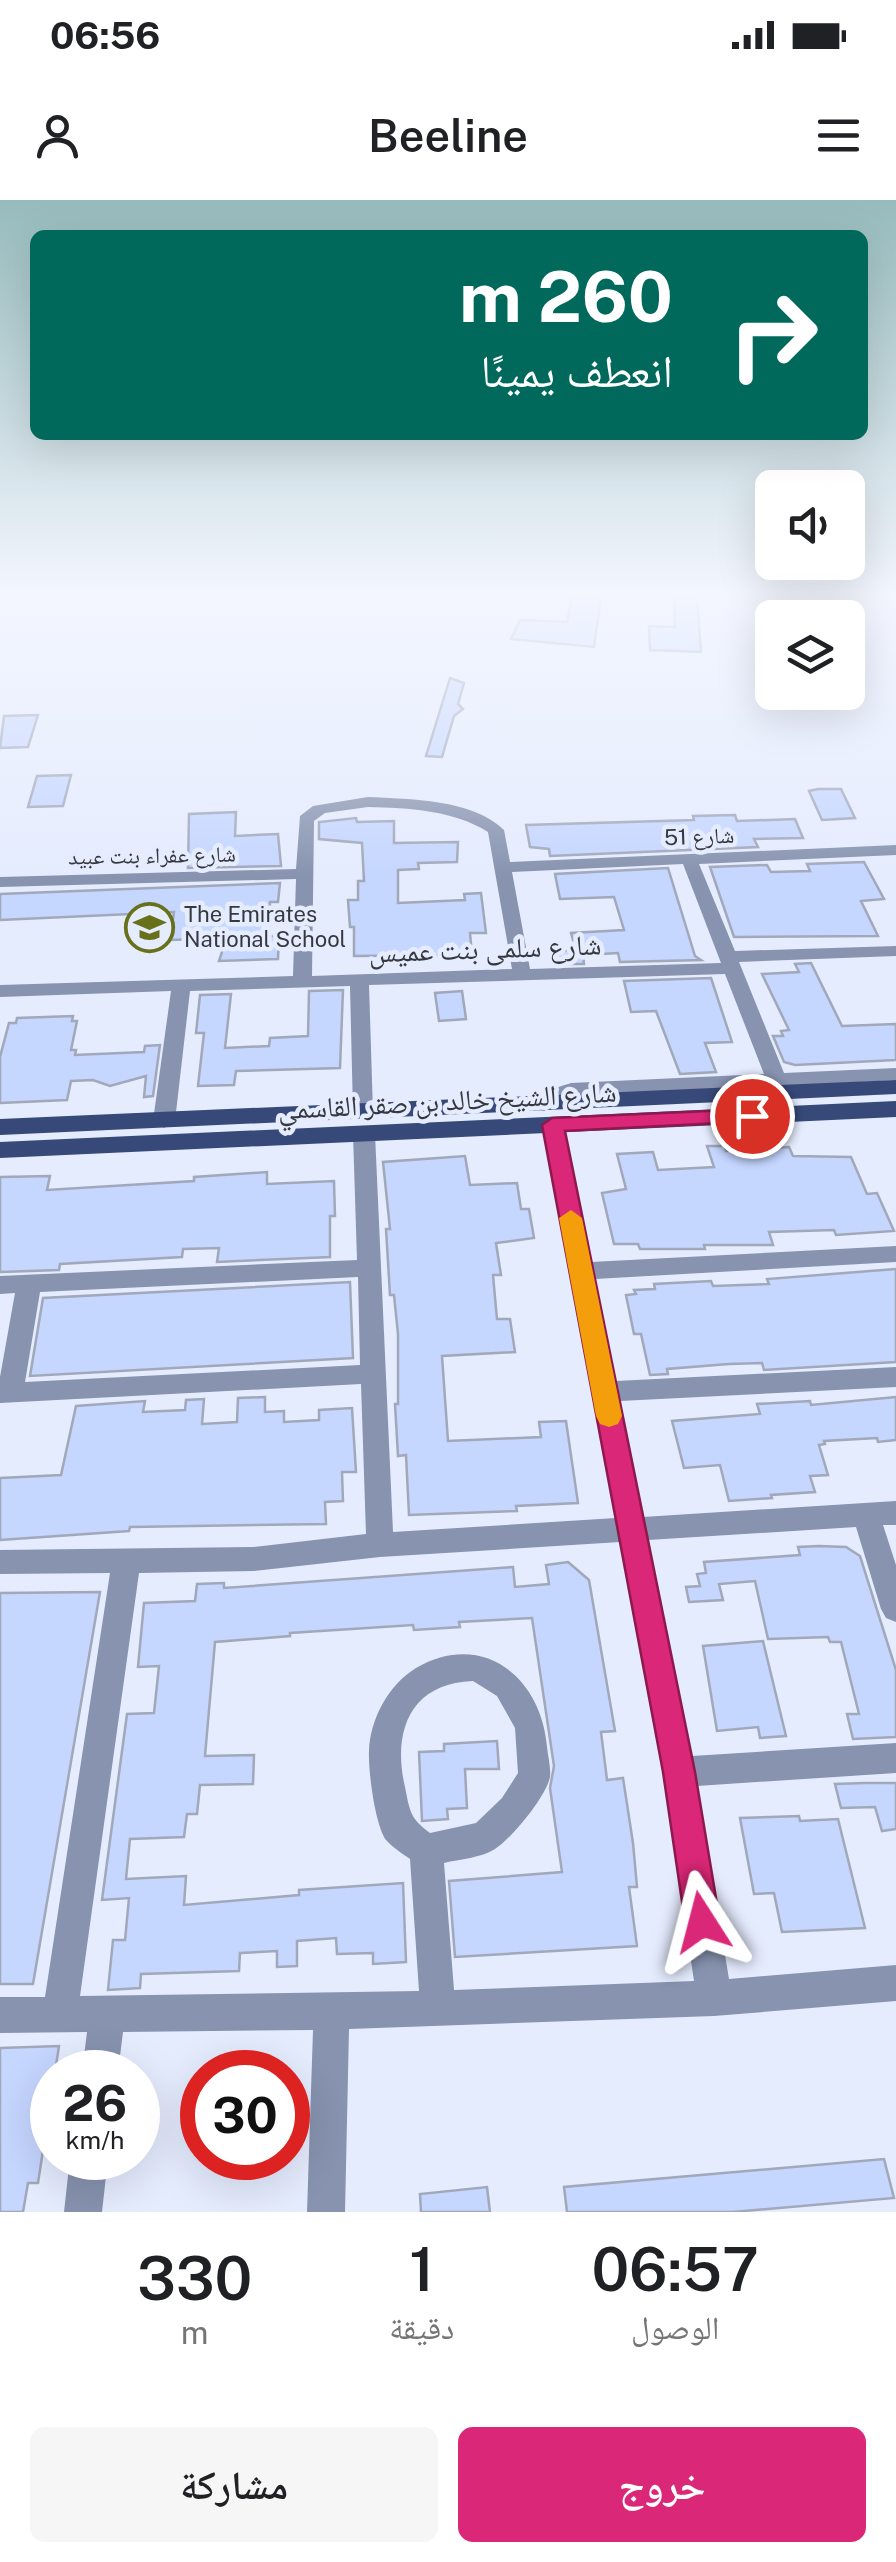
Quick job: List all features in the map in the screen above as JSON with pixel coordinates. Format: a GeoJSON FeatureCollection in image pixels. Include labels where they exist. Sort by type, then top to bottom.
{"type":"FeatureCollection","features":[{"type":"Feature","properties":{"kind":"main road","name":"شارع الشيخ خالد بن صقر القاسمي"},"geometry":{"type":"LineString","coordinates":[[548,1114],[779,1086],[896,1087]]}},
{"type":"Feature","properties":{"kind":"main road","name":"شارع الشيخ خالد بن صقر القاسمي"},"geometry":{"type":"LineString","coordinates":[[0,1150],[363,1123],[548,1114],[896,1110]]}},
{"type":"Feature","properties":{"kind":"main road","name":"شارع الشيخ خالد بن صقر القاسمي"},"geometry":{"type":"LineString","coordinates":[[0,1127],[164,1120],[363,1123]]}},
{"type":"Feature","properties":{"kind":"street"},"geometry":{"type":"LineString","coordinates":[[302,981],[306,819],[313,810],[375,804],[464,813],[496,830],[522,974]]}},
{"type":"Feature","properties":{"kind":"street","name":"شارع 51"},"geometry":{"type":"LineString","coordinates":[[504,867],[896,850]]}},
{"type":"Feature","properties":{"kind":"street"},"geometry":{"type":"LineString","coordinates":[[689,859],[779,1086],[896,1074]]}},
{"type":"Feature","properties":{"kind":"street","name":"شارع عفراء بنت عبيد"},"geometry":{"type":"LineString","coordinates":[[0,882],[304,874]]}},
{"type":"Feature","properties":{"kind":"street","name":"شارع سلمى بنت عميس"},"geometry":{"type":"LineString","coordinates":[[0,991],[522,974],[896,951]]}},
{"type":"Feature","properties":{"kind":"street"},"geometry":{"type":"LineString","coordinates":[[360,980],[380,1545]]}},
{"type":"Feature","properties":{"kind":"street"},"geometry":{"type":"LineString","coordinates":[[164,1120],[180,985]]}},
{"type":"Feature","properties":{"kind":"street"},"geometry":{"type":"LineString","coordinates":[[548,1114],[679,1772],[714,1998]]}},
{"type":"Feature","properties":{"kind":"street"},"geometry":{"type":"LineString","coordinates":[[581,1271],[896,1254]]}},
{"type":"Feature","properties":{"kind":"street"},"geometry":{"type":"LineString","coordinates":[[0,1285],[369,1268]]}},
{"type":"Feature","properties":{"kind":"street"},"geometry":{"type":"LineString","coordinates":[[30,1284],[5,1393],[373,1374]]}},
{"type":"Feature","properties":{"kind":"street"},"geometry":{"type":"LineString","coordinates":[[604,1392],[896,1376]]}},
{"type":"Feature","properties":{"kind":"street"},"geometry":{"type":"LineString","coordinates":[[0,1562],[253,1559],[380,1545],[896,1513]]}},
{"type":"Feature","properties":{"kind":"street"},"geometry":{"type":"LineString","coordinates":[[866,1514],[896,1609]]}},
{"type":"Feature","properties":{"kind":"street"},"geometry":{"type":"LineString","coordinates":[[60,2013],[126,1562]]}},
{"type":"Feature","properties":{"kind":"street"},"geometry":{"type":"LineString","coordinates":[[426,1851],[485,1836],[513,1810],[534,1777],[530,1726],[508,1686],[477,1666],[444,1668],[417,1684],[397,1707],[385,1736],[384,1766],[398,1828],[426,1851],[438,2007]]}},
{"type":"Feature","properties":{"kind":"street"},"geometry":{"type":"LineString","coordinates":[[679,1772],[896,1758]]}},
{"type":"Feature","properties":{"kind":"street"},"geometry":{"type":"LineString","coordinates":[[0,2014],[332,2012],[714,1998],[896,1983]]}},
{"type":"Feature","properties":{"kind":"street"},"geometry":{"type":"LineString","coordinates":[[103,2050],[108,2011]]}},
{"type":"Feature","properties":{"kind":"street"},"geometry":{"type":"LineString","coordinates":[[326,2212],[332,2012]]}},
{"type":"Feature","properties":{"kind":"street"},"geometry":{"type":"LineString","coordinates":[[82,2212],[86,2180]]}},
{"type":"Feature","properties":{"kind":"building"},"geometry":{"type":"Polygon","coordinates":[[[446,690],[462,690],[458,704],[463,709],[454,716],[442,757],[426,756],[446,690]]]}},
{"type":"Feature","properties":{"kind":"building"},"geometry":{"type":"Polygon","coordinates":[[[38,715],[28,747],[0,748],[4,716],[38,715]]]}},
{"type":"Feature","properties":{"kind":"building"},"geometry":{"type":"Polygon","coordinates":[[[71,775],[63,806],[28,807],[37,776],[71,775]]]}},
{"type":"Feature","properties":{"kind":"building"},"geometry":{"type":"Polygon","coordinates":[[[841,789],[855,818],[822,820],[809,791],[841,789]]]}},
{"type":"Feature","properties":{"kind":"building"},"geometry":{"type":"Polygon","coordinates":[[[236,812],[235,836],[278,834],[281,866],[188,868],[189,814],[236,812]]]}},
{"type":"Feature","properties":{"kind":"building"},"geometry":{"type":"Polygon","coordinates":[[[735,815],[737,821],[795,819],[803,838],[754,839],[758,847],[550,856],[549,849],[530,847],[526,825],[694,820],[693,816],[735,815]]]}},
{"type":"Feature","properties":{"kind":"building"},"geometry":{"type":"Polygon","coordinates":[[[356,818],[357,822],[394,821],[394,843],[458,842],[457,862],[418,863],[419,869],[398,870],[398,903],[465,900],[464,894],[481,893],[486,933],[470,933],[472,955],[354,956],[354,927],[350,927],[348,900],[358,900],[358,881],[364,881],[362,843],[319,839],[319,822],[356,818]]]}},
{"type":"Feature","properties":{"kind":"building"},"geometry":{"type":"Polygon","coordinates":[[[864,862],[884,899],[861,901],[878,936],[734,937],[710,867],[767,865],[771,872],[810,871],[807,864],[864,862]]]}},
{"type":"Feature","properties":{"kind":"building"},"geometry":{"type":"Polygon","coordinates":[[[668,868],[695,956],[701,960],[620,962],[618,953],[583,955],[584,964],[556,964],[553,951],[576,950],[571,933],[624,930],[614,897],[560,899],[555,874],[668,868]]]}},
{"type":"Feature","properties":{"kind":"building"},"geometry":{"type":"Polygon","coordinates":[[[280,883],[278,902],[270,902],[269,936],[279,936],[278,959],[219,961],[223,949],[200,949],[201,939],[170,940],[174,912],[0,920],[0,894],[280,883]]]}},
{"type":"Feature","properties":{"kind":"building"},"geometry":{"type":"Polygon","coordinates":[[[811,963],[842,1026],[896,1024],[896,1060],[795,1065],[784,1062],[773,1036],[783,1036],[781,1031],[789,1030],[762,974],[799,972],[795,964],[811,963]]]}},
{"type":"Feature","properties":{"kind":"building"},"geometry":{"type":"Polygon","coordinates":[[[711,978],[732,1042],[705,1043],[716,1072],[680,1074],[656,1011],[631,1012],[624,981],[711,978]]]}},
{"type":"Feature","properties":{"kind":"building"},"geometry":{"type":"Polygon","coordinates":[[[343,990],[340,1068],[236,1071],[234,1085],[198,1086],[204,1033],[196,1033],[200,995],[231,994],[225,1048],[269,1046],[270,1038],[308,1036],[309,991],[343,990]]]}},
{"type":"Feature","properties":{"kind":"building"},"geometry":{"type":"Polygon","coordinates":[[[462,991],[466,1019],[439,1021],[435,993],[462,991]]]}},
{"type":"Feature","properties":{"kind":"building"},"geometry":{"type":"Polygon","coordinates":[[[73,1016],[72,1021],[77,1021],[71,1050],[76,1050],[75,1055],[144,1052],[145,1046],[160,1045],[153,1096],[144,1097],[146,1076],[110,1086],[93,1080],[71,1081],[67,1100],[0,1103],[0,1057],[9,1023],[16,1023],[17,1018],[73,1016]]]}},
{"type":"Feature","properties":{"kind":"building"},"geometry":{"type":"Polygon","coordinates":[[[707,1146],[724,1146],[726,1151],[789,1147],[793,1156],[851,1157],[867,1194],[877,1193],[894,1231],[836,1235],[834,1230],[769,1232],[773,1245],[704,1245],[705,1249],[640,1249],[638,1244],[614,1244],[602,1193],[626,1189],[617,1154],[653,1152],[658,1170],[714,1167],[707,1146]]]}},
{"type":"Feature","properties":{"kind":"building"},"geometry":{"type":"Polygon","coordinates":[[[465,1156],[470,1185],[517,1183],[521,1209],[529,1209],[534,1238],[496,1243],[501,1275],[493,1275],[497,1319],[510,1319],[515,1352],[442,1356],[448,1441],[541,1437],[539,1422],[566,1421],[578,1503],[516,1506],[517,1511],[409,1515],[406,1455],[398,1456],[398,1334],[394,1295],[390,1295],[386,1229],[390,1229],[383,1162],[465,1156]]]}},
{"type":"Feature","properties":{"kind":"building"},"geometry":{"type":"Polygon","coordinates":[[[267,1172],[267,1184],[334,1181],[330,1257],[217,1262],[219,1248],[183,1249],[182,1257],[60,1264],[59,1270],[0,1272],[0,1177],[50,1176],[47,1190],[194,1181],[194,1177],[267,1172]]]}},
{"type":"Feature","properties":{"kind":"building"},"geometry":{"type":"Polygon","coordinates":[[[896,1269],[896,1362],[764,1370],[762,1363],[729,1364],[667,1369],[668,1374],[650,1375],[641,1334],[634,1334],[626,1295],[636,1294],[634,1290],[655,1289],[654,1284],[769,1284],[767,1279],[896,1269]]]}},
{"type":"Feature","properties":{"kind":"building"},"geometry":{"type":"Polygon","coordinates":[[[350,1282],[353,1358],[30,1376],[43,1298],[350,1282]]]}},
{"type":"Feature","properties":{"kind":"building"},"geometry":{"type":"Polygon","coordinates":[[[265,1397],[265,1412],[284,1411],[284,1422],[319,1420],[319,1410],[352,1408],[356,1472],[342,1472],[343,1501],[325,1502],[326,1524],[130,1527],[129,1531],[0,1540],[0,1478],[61,1475],[76,1406],[145,1401],[143,1412],[185,1410],[186,1400],[204,1399],[202,1424],[237,1422],[238,1398],[265,1397]]]}},
{"type":"Feature","properties":{"kind":"building"},"geometry":{"type":"Polygon","coordinates":[[[896,1397],[896,1440],[824,1441],[819,1445],[828,1475],[810,1476],[815,1492],[771,1495],[772,1498],[729,1501],[720,1465],[684,1468],[672,1421],[760,1414],[757,1404],[810,1401],[811,1405],[896,1397]]]}},
{"type":"Feature","properties":{"kind":"building"},"geometry":{"type":"Polygon","coordinates":[[[798,1547],[846,1547],[860,1556],[896,1670],[896,1737],[853,1739],[847,1714],[859,1714],[841,1642],[830,1642],[828,1637],[768,1639],[755,1581],[719,1584],[723,1600],[689,1602],[686,1587],[700,1586],[697,1574],[706,1573],[704,1562],[800,1555],[798,1547]]]}},
{"type":"Feature","properties":{"kind":"building"},"geometry":{"type":"Polygon","coordinates":[[[568,1562],[589,1580],[615,1731],[601,1732],[607,1780],[623,1778],[633,1843],[637,1887],[629,1887],[637,1946],[455,1957],[449,1881],[562,1872],[550,1788],[554,1766],[532,1618],[459,1622],[460,1627],[414,1630],[413,1625],[290,1633],[215,1642],[205,1756],[254,1755],[253,1784],[200,1785],[197,1814],[187,1814],[184,1837],[130,1839],[126,1879],[186,1876],[184,1905],[299,1895],[299,1890],[403,1883],[406,1962],[373,1964],[373,1953],[337,1954],[336,1938],[297,1941],[297,1966],[277,1967],[277,1951],[240,1953],[239,1971],[141,1974],[140,1988],[108,1990],[113,1940],[125,1940],[129,1898],[102,1900],[127,1714],[154,1713],[159,1666],[138,1667],[144,1603],[195,1601],[197,1584],[224,1583],[224,1588],[513,1567],[515,1587],[549,1584],[546,1565],[568,1562]]]}},
{"type":"Feature","properties":{"kind":"building"},"geometry":{"type":"Polygon","coordinates":[[[100,1592],[33,1984],[0,1984],[0,1593],[100,1592]]]}},
{"type":"Feature","properties":{"kind":"building"},"geometry":{"type":"Polygon","coordinates":[[[763,1641],[786,1736],[760,1738],[758,1727],[717,1731],[703,1646],[763,1641]]]}},
{"type":"Feature","properties":{"kind":"building"},"geometry":{"type":"Polygon","coordinates":[[[497,1741],[499,1769],[465,1769],[467,1808],[447,1809],[448,1819],[422,1821],[419,1752],[444,1751],[444,1744],[497,1741]]]}},
{"type":"Feature","properties":{"kind":"building"},"geometry":{"type":"Polygon","coordinates":[[[896,1783],[896,1829],[882,1831],[875,1807],[841,1808],[835,1784],[896,1783]]]}},
{"type":"Feature","properties":{"kind":"building"},"geometry":{"type":"Polygon","coordinates":[[[799,1816],[800,1821],[838,1819],[865,1928],[782,1932],[774,1893],[754,1894],[740,1818],[799,1816]]]}},
{"type":"Feature","properties":{"kind":"building"},"geometry":{"type":"Polygon","coordinates":[[[59,2046],[58,2050],[30,2050],[30,2180],[38,2180],[28,2183],[23,2212],[0,2212],[0,2048],[59,2046]]]}},
{"type":"Feature","properties":{"kind":"building"},"geometry":{"type":"Polygon","coordinates":[[[884,2159],[894,2198],[733,2212],[567,2212],[564,2187],[884,2159]]]}},
{"type":"Feature","properties":{"kind":"building"},"geometry":{"type":"Polygon","coordinates":[[[487,2187],[490,2212],[421,2212],[420,2194],[487,2187]]]}},
{"type":"Feature","properties":{"kind":"slow traffic"},"geometry":{"type":"LineString","coordinates":[[571,1218],[609,1416]]}},
{"type":"Feature","properties":{"kind":"place","name":"The Emirates National School"},"geometry":{"type":"Point","coordinates":[149,927]}},
{"type":"Feature","properties":{"kind":"route"},"geometry":{"type":"LineString","coordinates":[[702,1922],[679,1772],[552,1125],[752,1116]]}}]}
